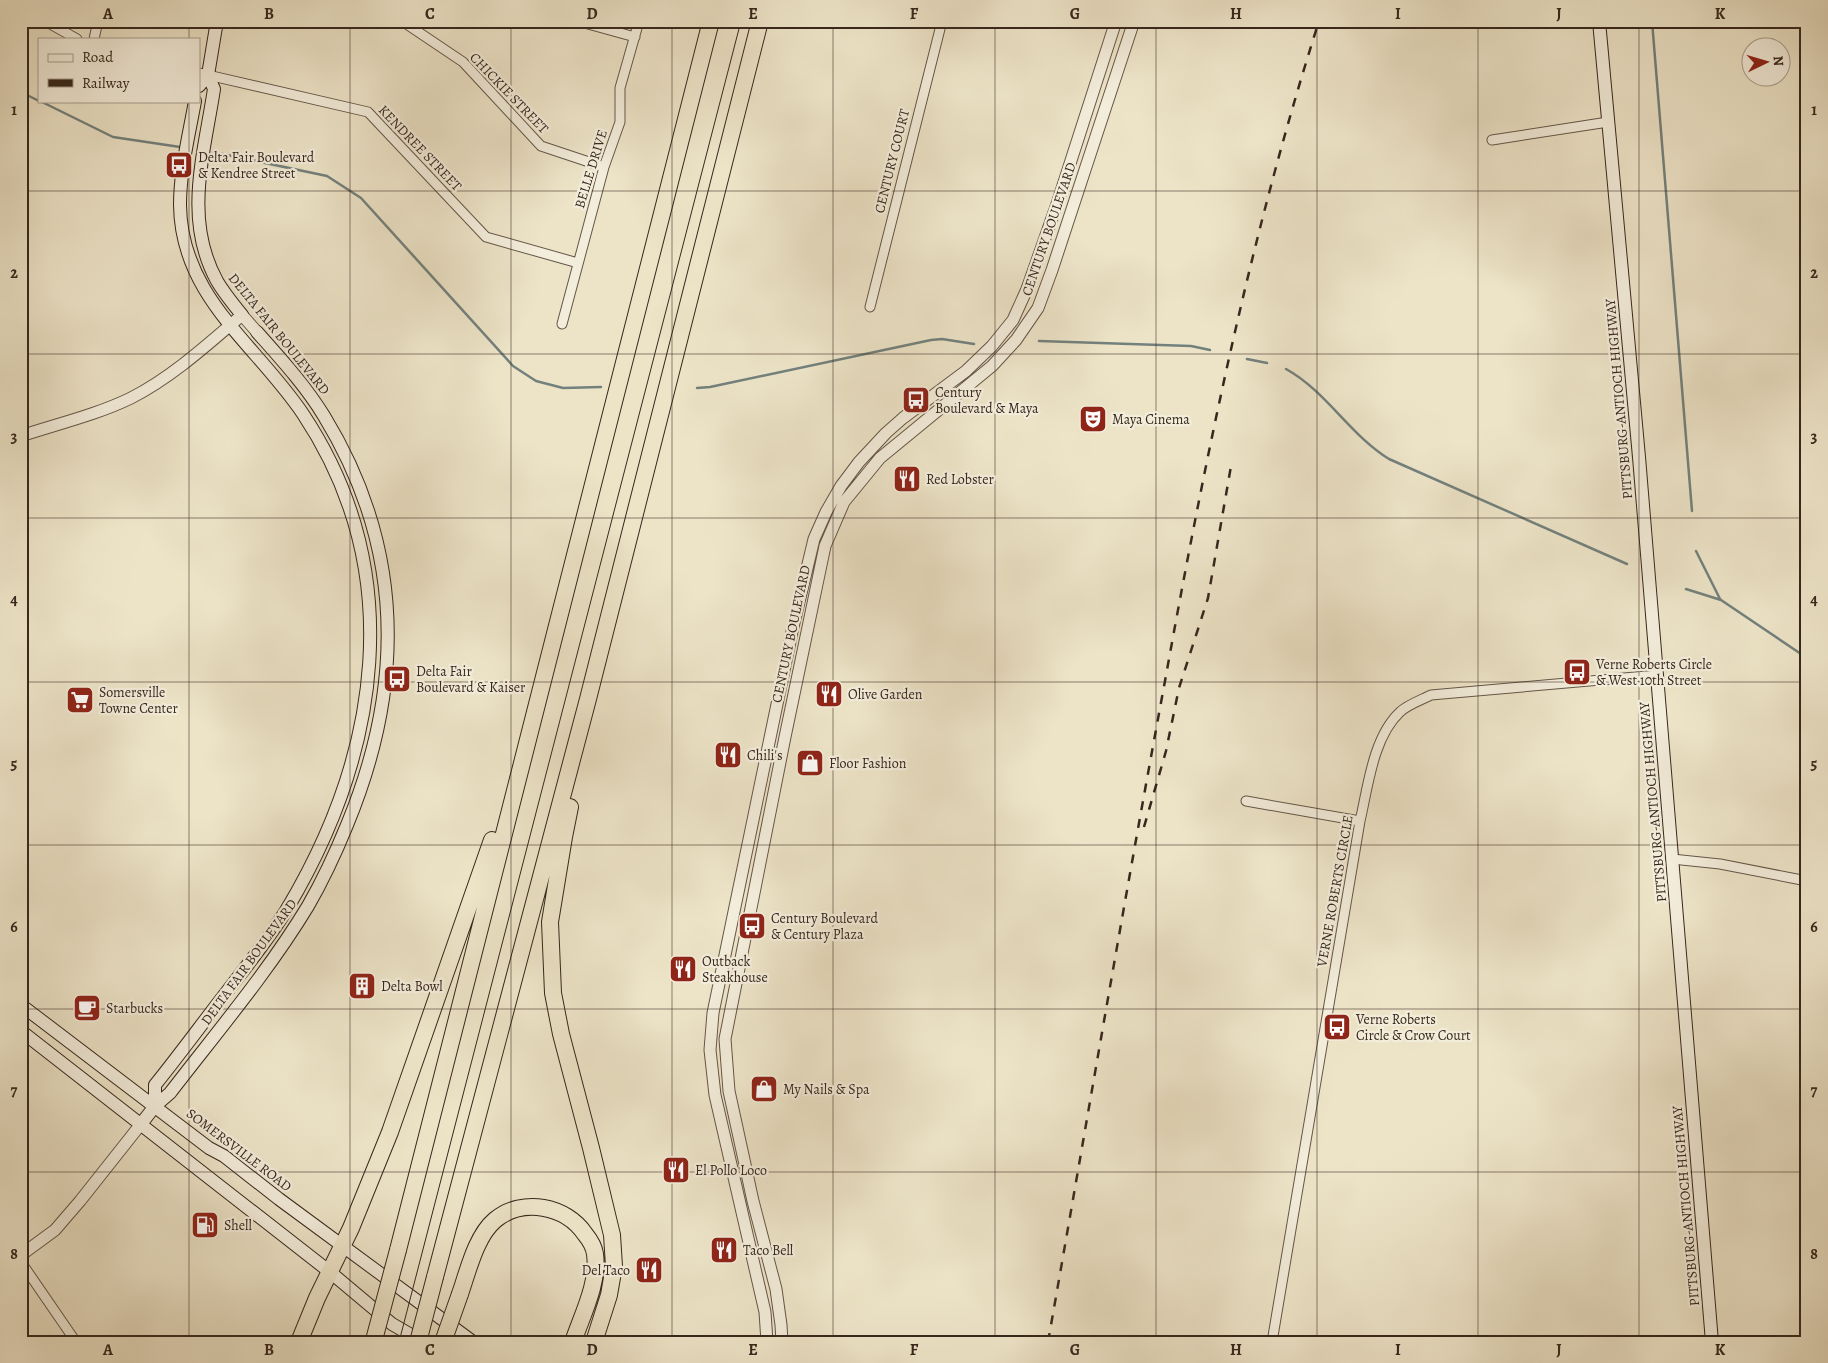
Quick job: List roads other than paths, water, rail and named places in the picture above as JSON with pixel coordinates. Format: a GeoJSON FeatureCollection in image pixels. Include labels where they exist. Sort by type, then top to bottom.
{"type":"FeatureCollection","features":[{"type":"Feature","properties":{"kind":"highway"},"geometry":{"type":"LineString","coordinates":[[374,1341],[711,21]]}},
{"type":"Feature","properties":{"kind":"highway"},"geometry":{"type":"LineString","coordinates":[[418,1342],[588,699],[760,21]]}},
{"type":"Feature","properties":{"kind":"highway"},"geometry":{"type":"LineString","coordinates":[[588,699],[577,778],[564,837],[550,922],[553,993],[561,1034],[612,1236],[614,1266],[609,1295],[594,1342]]}},
{"type":"Feature","properties":{"kind":"highway"},"geometry":{"type":"LineString","coordinates":[[299,1342],[390,1132],[530,730]]}},
{"type":"Feature","properties":{"kind":"highway"},"geometry":{"type":"LineString","coordinates":[[443,1342],[480,1237],[495,1220],[511,1210],[532,1207],[550,1208],[564,1213],[579,1224],[595,1252],[596,1266],[593,1282],[573,1342]]}},
{"type":"Feature","properties":{"kind":"main road","name":"DELTA FAIR BOULEVARD"},"geometry":{"type":"LineString","coordinates":[[217,21],[203,74],[214,89],[198,184],[198,222],[204,248],[213,273],[242,315]]}},
{"type":"Feature","properties":{"kind":"main road","name":"PITTSBURG-ANTIOCH HIGHWAY"},"geometry":{"type":"LineString","coordinates":[[1599,21],[1632,370],[1712,1342]]}},
{"type":"Feature","properties":{"kind":"main road","name":"DELTA FAIR BOULEVARD"},"geometry":{"type":"LineString","coordinates":[[155,1106],[155,1085],[244,969],[287,909],[328,827],[344,788],[360,734],[370,657],[370,616],[367,582],[360,544],[346,500],[331,463],[296,404],[211,301],[198,281],[186,247],[181,226],[182,181],[196,102]]}},
{"type":"Feature","properties":{"kind":"main road","name":"DELTA FAIR BOULEVARD"},"geometry":{"type":"LineString","coordinates":[[141,1124],[155,1106],[170,1093],[258,979],[285,942],[313,896],[329,866],[353,810],[371,754],[380,717],[387,670],[388,631],[386,593],[380,553],[368,508],[354,473],[319,407],[291,370],[257,332]]}},
{"type":"Feature","properties":{"kind":"main road"},"geometry":{"type":"LineString","coordinates":[[244,969],[258,979]]}},
{"type":"Feature","properties":{"kind":"main road","name":"SOMERSVILLE ROAD"},"geometry":{"type":"LineString","coordinates":[[21,1005],[209,1148],[224,1156],[279,1199],[343,1244],[473,1342]]}},
{"type":"Feature","properties":{"kind":"main road"},"geometry":{"type":"LineString","coordinates":[[21,1031],[330,1272],[392,1324],[423,1342]]}},
{"type":"Feature","properties":{"kind":"street"},"geometry":{"type":"LineString","coordinates":[[45,21],[75,38]]}},
{"type":"Feature","properties":{"kind":"street"},"geometry":{"type":"LineString","coordinates":[[94,38],[98,21]]}},
{"type":"Feature","properties":{"kind":"street","name":"CHICKIE STREET"},"geometry":{"type":"LineString","coordinates":[[402,21],[463,62],[541,146],[604,167]]}},
{"type":"Feature","properties":{"kind":"street"},"geometry":{"type":"LineString","coordinates":[[577,21],[635,37]]}},
{"type":"Feature","properties":{"kind":"street","name":"BELLE DRIVE"},"geometry":{"type":"LineString","coordinates":[[562,324],[604,167],[620,122],[620,88],[639,21]]}},
{"type":"Feature","properties":{"kind":"street","name":"CENTURY COURT"},"geometry":{"type":"LineString","coordinates":[[870,308],[942,21]]}},
{"type":"Feature","properties":{"kind":"street","name":"CENTURY BOULEVARD"},"geometry":{"type":"LineString","coordinates":[[767,1342],[764,1312],[715,1094],[710,1050],[713,1013],[793,627],[814,539],[826,512],[841,486],[859,462],[903,418],[966,371],[992,346],[1012,320],[1027,289],[1057,204],[1116,21]]}},
{"type":"Feature","properties":{"kind":"street","name":"CENTURY BOULEVARD"},"geometry":{"type":"LineString","coordinates":[[782,1342],[776,1289],[753,1201],[729,1091],[725,1039],[785,736],[826,546],[844,502],[880,458],[992,366],[1016,340],[1038,308],[1134,21]]}},
{"type":"Feature","properties":{"kind":"street","name":"KENDREE STREET"},"geometry":{"type":"LineString","coordinates":[[203,74],[368,112],[486,237],[578,263]]}},
{"type":"Feature","properties":{"kind":"street"},"geometry":{"type":"LineString","coordinates":[[1492,140],[1608,122]]}},
{"type":"Feature","properties":{"kind":"street"},"geometry":{"type":"LineString","coordinates":[[21,436],[117,404],[142,392],[167,377],[242,315]]}},
{"type":"Feature","properties":{"kind":"street","name":"DELTA FAIR BOULEVARD"},"geometry":{"type":"LineString","coordinates":[[242,315],[257,332]]}},
{"type":"Feature","properties":{"kind":"street","name":"VERNE ROBERTS CIRCLE"},"geometry":{"type":"LineString","coordinates":[[1272,1342],[1360,821],[1371,773],[1383,734],[1400,711],[1431,695],[1658,676]]}},
{"type":"Feature","properties":{"kind":"street"},"geometry":{"type":"LineString","coordinates":[[1246,801],[1360,821]]}},
{"type":"Feature","properties":{"kind":"street"},"geometry":{"type":"LineString","coordinates":[[1672,859],[1720,864],[1807,881]]}},
{"type":"Feature","properties":{"kind":"street","name":"DELTA FAIR BOULEVARD"},"geometry":{"type":"LineString","coordinates":[[21,1255],[54,1230],[80,1201],[141,1124]]}},
{"type":"Feature","properties":{"kind":"street"},"geometry":{"type":"LineString","coordinates":[[21,1262],[76,1342]]}},
{"type":"Feature","properties":{"kind":"waterway"},"geometry":{"type":"LineString","coordinates":[[1652,21],[1692,511]]}},
{"type":"Feature","properties":{"kind":"waterway"},"geometry":{"type":"LineString","coordinates":[[21,92],[38,100]]}},
{"type":"Feature","properties":{"kind":"waterway"},"geometry":{"type":"LineString","coordinates":[[42,102],[113,137],[180,147]]}},
{"type":"Feature","properties":{"kind":"waterway"},"geometry":{"type":"LineString","coordinates":[[213,152],[327,176],[361,198],[513,366],[536,381],[563,388],[601,387]]}},
{"type":"Feature","properties":{"kind":"waterway"},"geometry":{"type":"LineString","coordinates":[[697,388],[710,387],[931,340],[942,339],[974,344]]}},
{"type":"Feature","properties":{"kind":"waterway"},"geometry":{"type":"LineString","coordinates":[[1039,341],[1191,346],[1210,350]]}},
{"type":"Feature","properties":{"kind":"waterway"},"geometry":{"type":"LineString","coordinates":[[1247,359],[1267,363]]}},
{"type":"Feature","properties":{"kind":"waterway"},"geometry":{"type":"LineString","coordinates":[[1286,369],[1313,389],[1362,438],[1389,459],[1627,564]]}},
{"type":"Feature","properties":{"kind":"waterway"},"geometry":{"type":"LineString","coordinates":[[1696,551],[1720,599]]}},
{"type":"Feature","properties":{"kind":"waterway"},"geometry":{"type":"LineString","coordinates":[[1686,589],[1721,600],[1807,658]]}},
{"type":"Feature","properties":{"kind":"tram line"},"geometry":{"type":"LineString","coordinates":[[399,1342],[741,21]]}},
{"type":"Feature","properties":{"kind":"railway"},"geometry":{"type":"LineString","coordinates":[[1048,1342],[1180,598],[1213,432],[1250,266],[1271,184],[1319,21]]}},
{"type":"Feature","properties":{"kind":"railway"},"geometry":{"type":"LineString","coordinates":[[1144,827],[1166,751],[1179,688],[1208,598],[1231,466]]}},
{"type":"Feature","properties":{"kind":"place","name":"Delta Fair Boulevard & Kendree Street"},"geometry":{"type":"Point","coordinates":[179,165]}},
{"type":"Feature","properties":{"kind":"place","name":"Century Boulevard & Maya"},"geometry":{"type":"Point","coordinates":[916,400]}},
{"type":"Feature","properties":{"kind":"place","name":"Maya Cinema"},"geometry":{"type":"Point","coordinates":[1093,419]}},
{"type":"Feature","properties":{"kind":"place","name":"Red Lobster"},"geometry":{"type":"Point","coordinates":[907,479]}},
{"type":"Feature","properties":{"kind":"place","name":"Verne Roberts Circle & West 10th Street"},"geometry":{"type":"Point","coordinates":[1577,672]}},
{"type":"Feature","properties":{"kind":"place","name":"Delta Fair Boulevard & Kaiser"},"geometry":{"type":"Point","coordinates":[397,679]}},
{"type":"Feature","properties":{"kind":"place","name":"Olive Garden"},"geometry":{"type":"Point","coordinates":[829,694]}},
{"type":"Feature","properties":{"kind":"place","name":"Somersville Towne Center"},"geometry":{"type":"Point","coordinates":[80,700]}},
{"type":"Feature","properties":{"kind":"place","name":"Chili's"},"geometry":{"type":"Point","coordinates":[728,755]}},
{"type":"Feature","properties":{"kind":"place","name":"Floor Fashion"},"geometry":{"type":"Point","coordinates":[810,763]}},
{"type":"Feature","properties":{"kind":"place","name":"Century Boulevard & Century Plaza"},"geometry":{"type":"Point","coordinates":[752,926]}},
{"type":"Feature","properties":{"kind":"place","name":"Outback Steakhouse"},"geometry":{"type":"Point","coordinates":[683,969]}},
{"type":"Feature","properties":{"kind":"place","name":"Delta Bowl"},"geometry":{"type":"Point","coordinates":[362,986]}},
{"type":"Feature","properties":{"kind":"place","name":"Starbucks"},"geometry":{"type":"Point","coordinates":[87,1008]}},
{"type":"Feature","properties":{"kind":"place","name":"Verne Roberts Circle & Crow Court"},"geometry":{"type":"Point","coordinates":[1337,1027]}},
{"type":"Feature","properties":{"kind":"place","name":"My Nails & Spa"},"geometry":{"type":"Point","coordinates":[764,1089]}},
{"type":"Feature","properties":{"kind":"place","name":"El Pollo Loco"},"geometry":{"type":"Point","coordinates":[676,1170]}},
{"type":"Feature","properties":{"kind":"place","name":"Shell"},"geometry":{"type":"Point","coordinates":[205,1225]}},
{"type":"Feature","properties":{"kind":"place","name":"Taco Bell"},"geometry":{"type":"Point","coordinates":[724,1250]}},
{"type":"Feature","properties":{"kind":"place","name":"Del Taco"},"geometry":{"type":"Point","coordinates":[649,1270]}}]}
